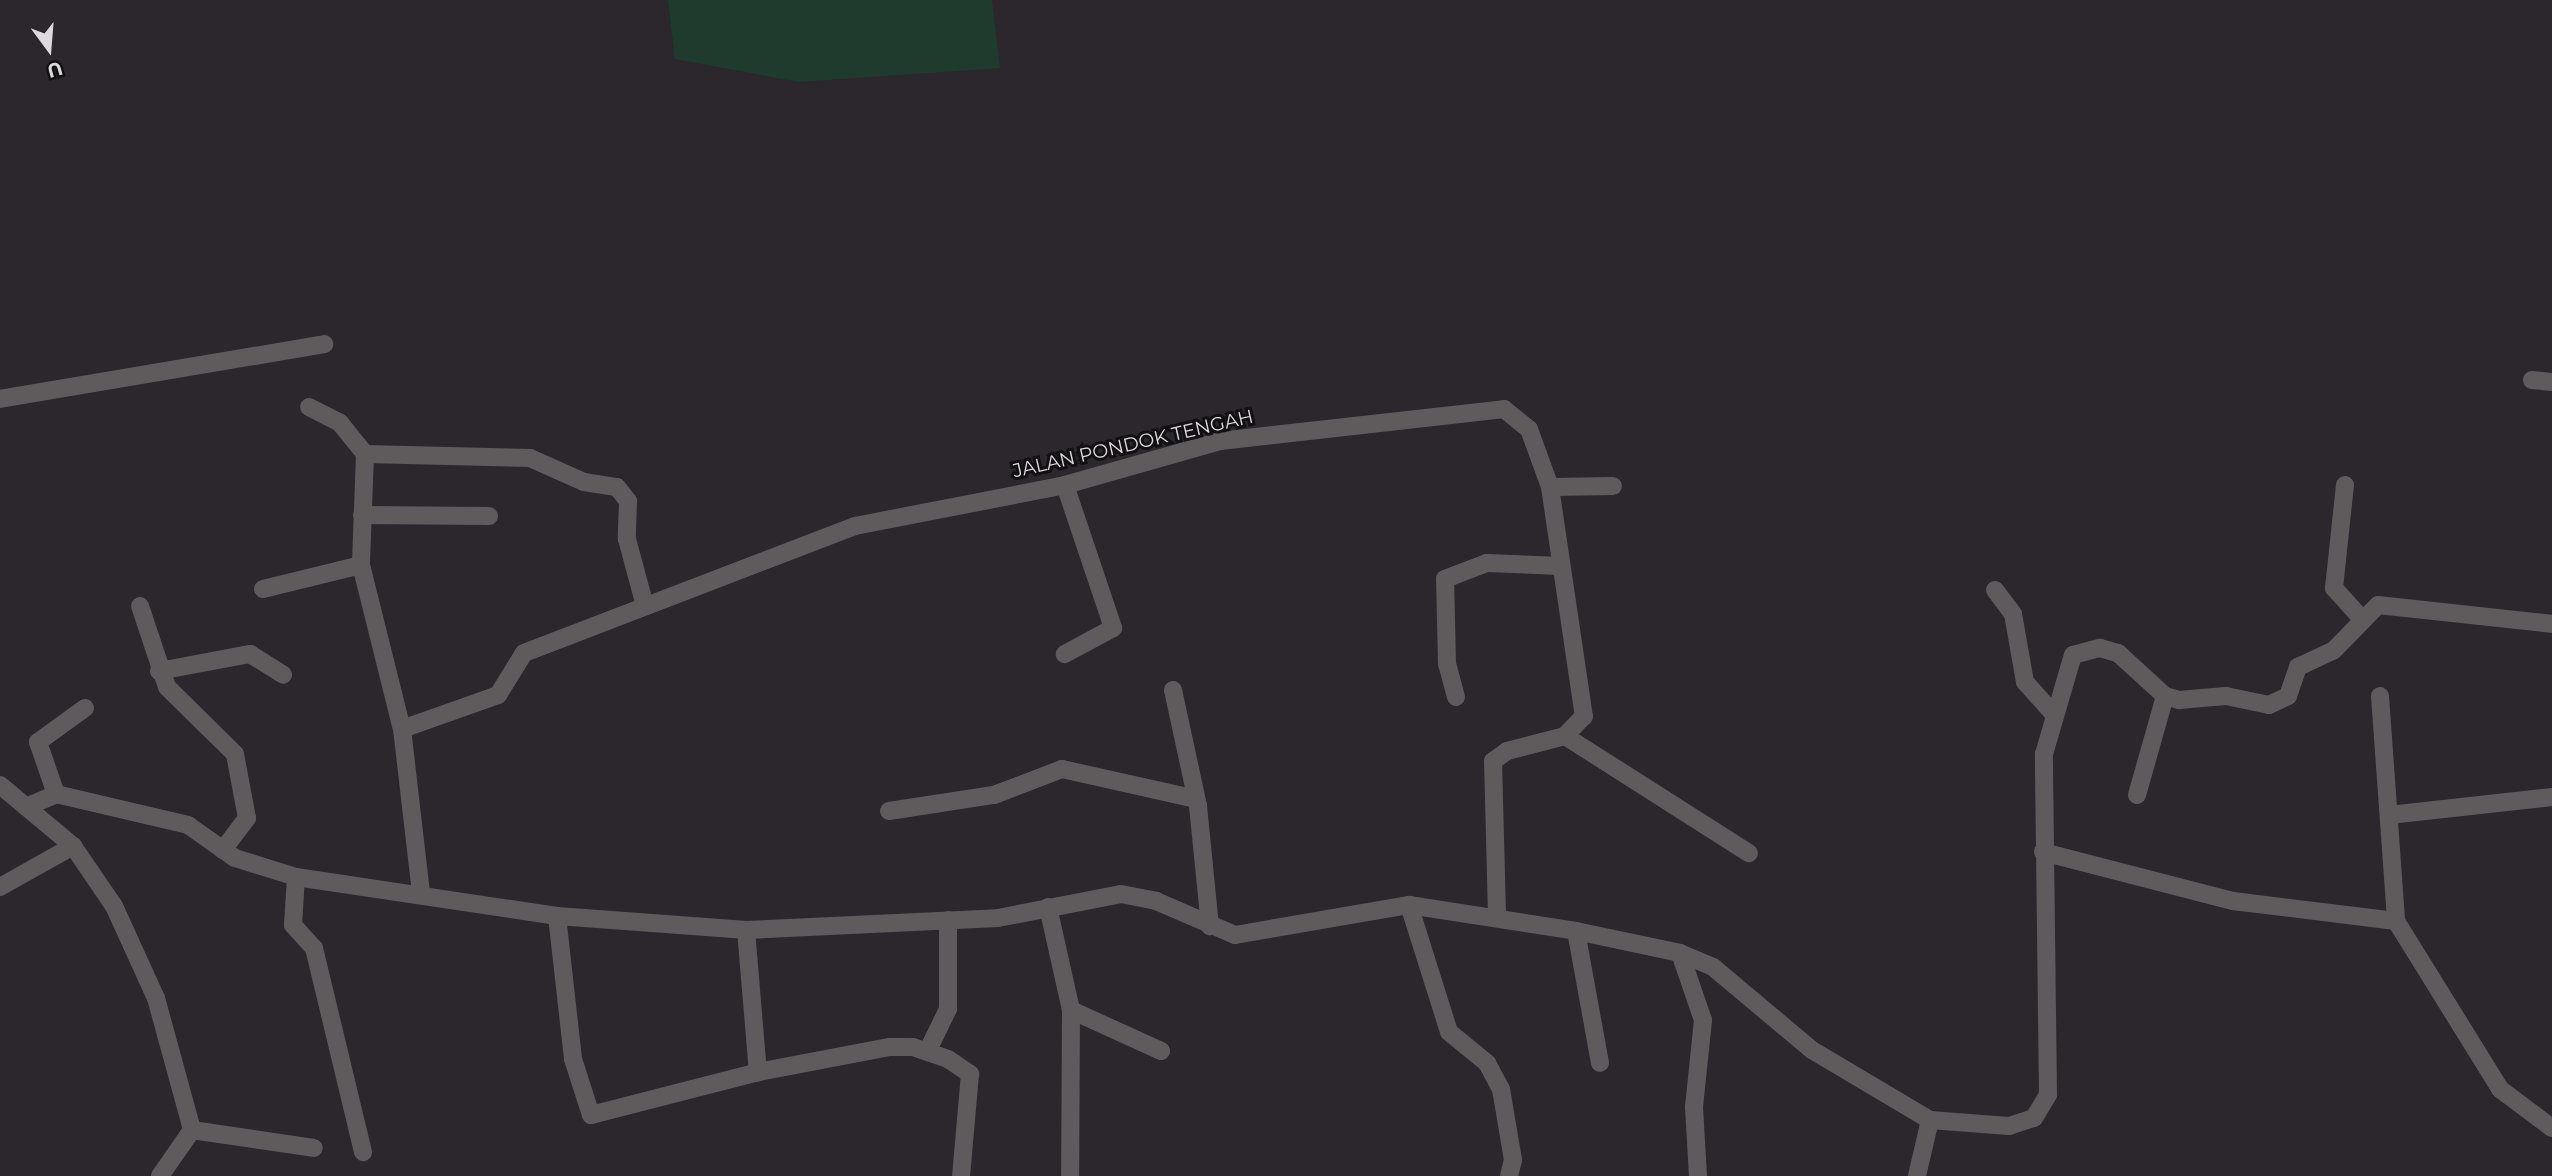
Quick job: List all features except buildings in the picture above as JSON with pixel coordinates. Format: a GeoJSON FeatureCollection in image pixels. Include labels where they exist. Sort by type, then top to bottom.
{"type":"FeatureCollection","features":[{"type":"Feature","properties":{"kind":"street"},"geometry":{"type":"LineString","coordinates":[[0,399],[324,344]]}},
{"type":"Feature","properties":{"kind":"street"},"geometry":{"type":"LineString","coordinates":[[2532,380],[2552,382]]}},
{"type":"Feature","properties":{"kind":"street"},"geometry":{"type":"LineString","coordinates":[[309,407],[340,423],[365,454],[361,565],[402,729],[421,893]]}},
{"type":"Feature","properties":{"kind":"street","name":"JALAN PONDOK TENGAH"},"geometry":{"type":"LineString","coordinates":[[402,729],[498,695],[524,653],[855,526],[1065,485],[1220,441],[1503,409],[1530,429],[1550,487],[1584,716],[1565,736]]}},
{"type":"Feature","properties":{"kind":"street"},"geometry":{"type":"LineString","coordinates":[[365,454],[530,458],[584,482],[617,487],[628,501],[627,539],[645,606]]}},
{"type":"Feature","properties":{"kind":"street"},"geometry":{"type":"LineString","coordinates":[[1065,485],[1113,628],[1065,654]]}},
{"type":"Feature","properties":{"kind":"street"},"geometry":{"type":"LineString","coordinates":[[2345,485],[2334,588],[2362,619]]}},
{"type":"Feature","properties":{"kind":"street"},"geometry":{"type":"LineString","coordinates":[[1550,487],[1613,486]]}},
{"type":"Feature","properties":{"kind":"street"},"geometry":{"type":"LineString","coordinates":[[362,515],[489,516]]}},
{"type":"Feature","properties":{"kind":"street"},"geometry":{"type":"LineString","coordinates":[[1456,697],[1447,664],[1445,579],[1487,563],[1561,566]]}},
{"type":"Feature","properties":{"kind":"street"},"geometry":{"type":"LineString","coordinates":[[262,589],[361,565]]}},
{"type":"Feature","properties":{"kind":"street"},"geometry":{"type":"LineString","coordinates":[[1995,590],[2014,614],[2025,682],[2052,712]]}},
{"type":"Feature","properties":{"kind":"street"},"geometry":{"type":"LineString","coordinates":[[26,807],[56,794],[188,825],[223,850],[296,877],[421,893],[557,916],[746,930],[948,920],[1129,895],[1235,934],[1266,934],[1409,905],[1497,918],[1680,953],[1713,967],[1812,1051],[1930,1120],[2009,1126],[2043,1108],[2050,1081],[2043,852],[2052,712],[2073,655],[2084,649],[2118,653],[2165,696],[2280,703],[2298,667],[2333,651],[2378,605],[2552,624]]}},
{"type":"Feature","properties":{"kind":"street"},"geometry":{"type":"LineString","coordinates":[[140,607],[159,671],[177,699],[235,754],[247,818],[223,850]]}},
{"type":"Feature","properties":{"kind":"street"},"geometry":{"type":"LineString","coordinates":[[159,671],[250,654],[283,675]]}},
{"type":"Feature","properties":{"kind":"street"},"geometry":{"type":"LineString","coordinates":[[1172,690],[1196,799],[1210,926]]}},
{"type":"Feature","properties":{"kind":"street"},"geometry":{"type":"LineString","coordinates":[[2137,795],[2165,696]]}},
{"type":"Feature","properties":{"kind":"street"},"geometry":{"type":"LineString","coordinates":[[2380,696],[2396,921],[2500,1089],[2552,1128]]}},
{"type":"Feature","properties":{"kind":"street"},"geometry":{"type":"LineString","coordinates":[[56,794],[38,742],[85,708]]}},
{"type":"Feature","properties":{"kind":"street"},"geometry":{"type":"LineString","coordinates":[[1497,918],[1493,761],[1507,751],[1565,736],[1749,853]]}},
{"type":"Feature","properties":{"kind":"street"},"geometry":{"type":"LineString","coordinates":[[889,811],[995,795],[1062,769],[1196,799]]}},
{"type":"Feature","properties":{"kind":"street"},"geometry":{"type":"LineString","coordinates":[[0,785],[73,846],[114,906],[156,998],[192,1130]]}},
{"type":"Feature","properties":{"kind":"street"},"geometry":{"type":"LineString","coordinates":[[2389,815],[2552,797]]}},
{"type":"Feature","properties":{"kind":"street"},"geometry":{"type":"LineString","coordinates":[[0,887],[73,846]]}},
{"type":"Feature","properties":{"kind":"street"},"geometry":{"type":"LineString","coordinates":[[2043,852],[2233,901],[2396,921]]}},
{"type":"Feature","properties":{"kind":"street"},"geometry":{"type":"LineString","coordinates":[[296,877],[293,925],[314,948],[363,1152]]}},
{"type":"Feature","properties":{"kind":"street"},"geometry":{"type":"LineString","coordinates":[[1409,905],[1449,1032],[1488,1063],[1501,1089],[1513,1160],[1509,1176]]}},
{"type":"Feature","properties":{"kind":"street"},"geometry":{"type":"LineString","coordinates":[[1048,907],[1070,1010],[1070,1176]]}},
{"type":"Feature","properties":{"kind":"street"},"geometry":{"type":"LineString","coordinates":[[557,916],[573,1059],[591,1115],[758,1072],[889,1047],[928,1050],[970,1074],[961,1176]]}},
{"type":"Feature","properties":{"kind":"street"},"geometry":{"type":"LineString","coordinates":[[928,1050],[948,1009],[948,920]]}},
{"type":"Feature","properties":{"kind":"street"},"geometry":{"type":"LineString","coordinates":[[746,930],[758,1072]]}},
{"type":"Feature","properties":{"kind":"street"},"geometry":{"type":"LineString","coordinates":[[1576,931],[1600,1063]]}},
{"type":"Feature","properties":{"kind":"street"},"geometry":{"type":"LineString","coordinates":[[1680,953],[1703,1020],[1694,1107],[1698,1176]]}},
{"type":"Feature","properties":{"kind":"street"},"geometry":{"type":"LineString","coordinates":[[1070,1010],[1161,1051]]}},
{"type":"Feature","properties":{"kind":"street"},"geometry":{"type":"LineString","coordinates":[[1917,1176],[1930,1120]]}},
{"type":"Feature","properties":{"kind":"street"},"geometry":{"type":"LineString","coordinates":[[192,1130],[314,1148]]}},
{"type":"Feature","properties":{"kind":"street"},"geometry":{"type":"LineString","coordinates":[[160,1176],[192,1130]]}},
{"type":"Feature","properties":{"kind":"green space"},"geometry":{"type":"Polygon","coordinates":[[[668,0],[992,0],[1000,68],[799,82],[675,59],[668,0]]]}}]}
